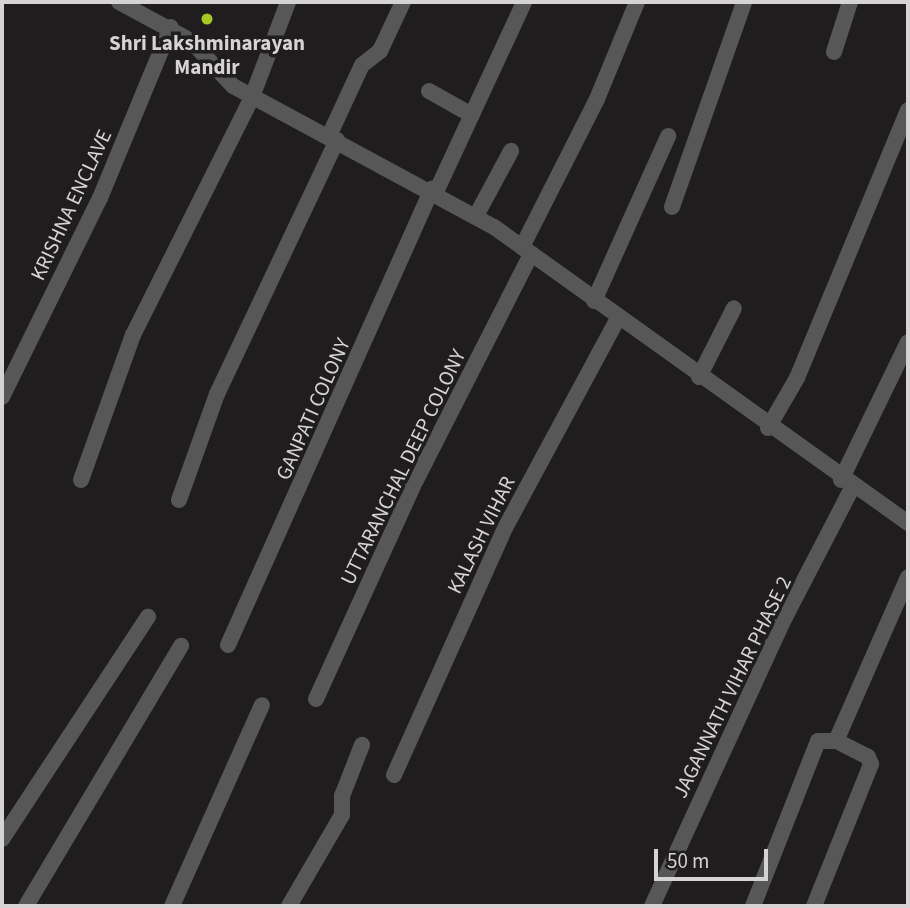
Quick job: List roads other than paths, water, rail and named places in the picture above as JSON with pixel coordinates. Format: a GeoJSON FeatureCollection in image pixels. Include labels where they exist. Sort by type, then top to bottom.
{"type":"FeatureCollection","features":[{"type":"Feature","properties":{"kind":"street"},"geometry":{"type":"LineString","coordinates":[[119,2],[171,27],[252,97],[434,191],[476,216],[846,484],[908,523]]}},
{"type":"Feature","properties":{"kind":"street"},"geometry":{"type":"LineString","coordinates":[[81,480],[155,284],[252,97],[288,2]]}},
{"type":"Feature","properties":{"kind":"street"},"geometry":{"type":"LineString","coordinates":[[179,500],[218,394],[333,138],[362,65],[380,51],[403,2]]}},
{"type":"Feature","properties":{"kind":"street","name":"GANPATI COLONY"},"geometry":{"type":"LineString","coordinates":[[228,645],[434,191],[524,2]]}},
{"type":"Feature","properties":{"kind":"street","name":"UTTARANCHAL DEEP COLONY"},"geometry":{"type":"LineString","coordinates":[[316,699],[416,480],[597,99],[637,2]]}},
{"type":"Feature","properties":{"kind":"street"},"geometry":{"type":"LineString","coordinates":[[672,207],[744,2]]}},
{"type":"Feature","properties":{"kind":"street"},"geometry":{"type":"LineString","coordinates":[[834,52],[850,2]]}},
{"type":"Feature","properties":{"kind":"street","name":"KRISHNA ENCLAVE"},"geometry":{"type":"LineString","coordinates":[[2,397],[100,198],[171,27]]}},
{"type":"Feature","properties":{"kind":"street"},"geometry":{"type":"LineString","coordinates":[[429,91],[471,115]]}},
{"type":"Feature","properties":{"kind":"street"},"geometry":{"type":"LineString","coordinates":[[768,428],[797,378],[908,110]]}},
{"type":"Feature","properties":{"kind":"street"},"geometry":{"type":"LineString","coordinates":[[594,301],[668,136]]}},
{"type":"Feature","properties":{"kind":"street"},"geometry":{"type":"LineString","coordinates":[[476,216],[511,151]]}},
{"type":"Feature","properties":{"kind":"street"},"geometry":{"type":"LineString","coordinates":[[699,377],[734,308]]}},
{"type":"Feature","properties":{"kind":"street","name":"KALASH VIHAR"},"geometry":{"type":"LineString","coordinates":[[394,775],[505,528],[618,318]]}},
{"type":"Feature","properties":{"kind":"street","name":"JAGANNATH VIHAR PHASE 2"},"geometry":{"type":"LineString","coordinates":[[652,906],[846,484],[908,342]]}},
{"type":"Feature","properties":{"kind":"street"},"geometry":{"type":"LineString","coordinates":[[836,741],[908,577]]}},
{"type":"Feature","properties":{"kind":"street"},"geometry":{"type":"LineString","coordinates":[[2,839],[148,617]]}},
{"type":"Feature","properties":{"kind":"street"},"geometry":{"type":"LineString","coordinates":[[26,906],[181,646]]}},
{"type":"Feature","properties":{"kind":"street"},"geometry":{"type":"LineString","coordinates":[[172,906],[262,705]]}},
{"type":"Feature","properties":{"kind":"street"},"geometry":{"type":"LineString","coordinates":[[753,906],[818,741],[836,741],[868,757],[871,764],[814,906]]}},
{"type":"Feature","properties":{"kind":"street"},"geometry":{"type":"LineString","coordinates":[[289,906],[342,816],[342,796],[362,745]]}},
{"type":"Feature","properties":{"kind":"place","name":"Shri Lakshminarayan Mandir"},"geometry":{"type":"Point","coordinates":[207,19]}}]}
